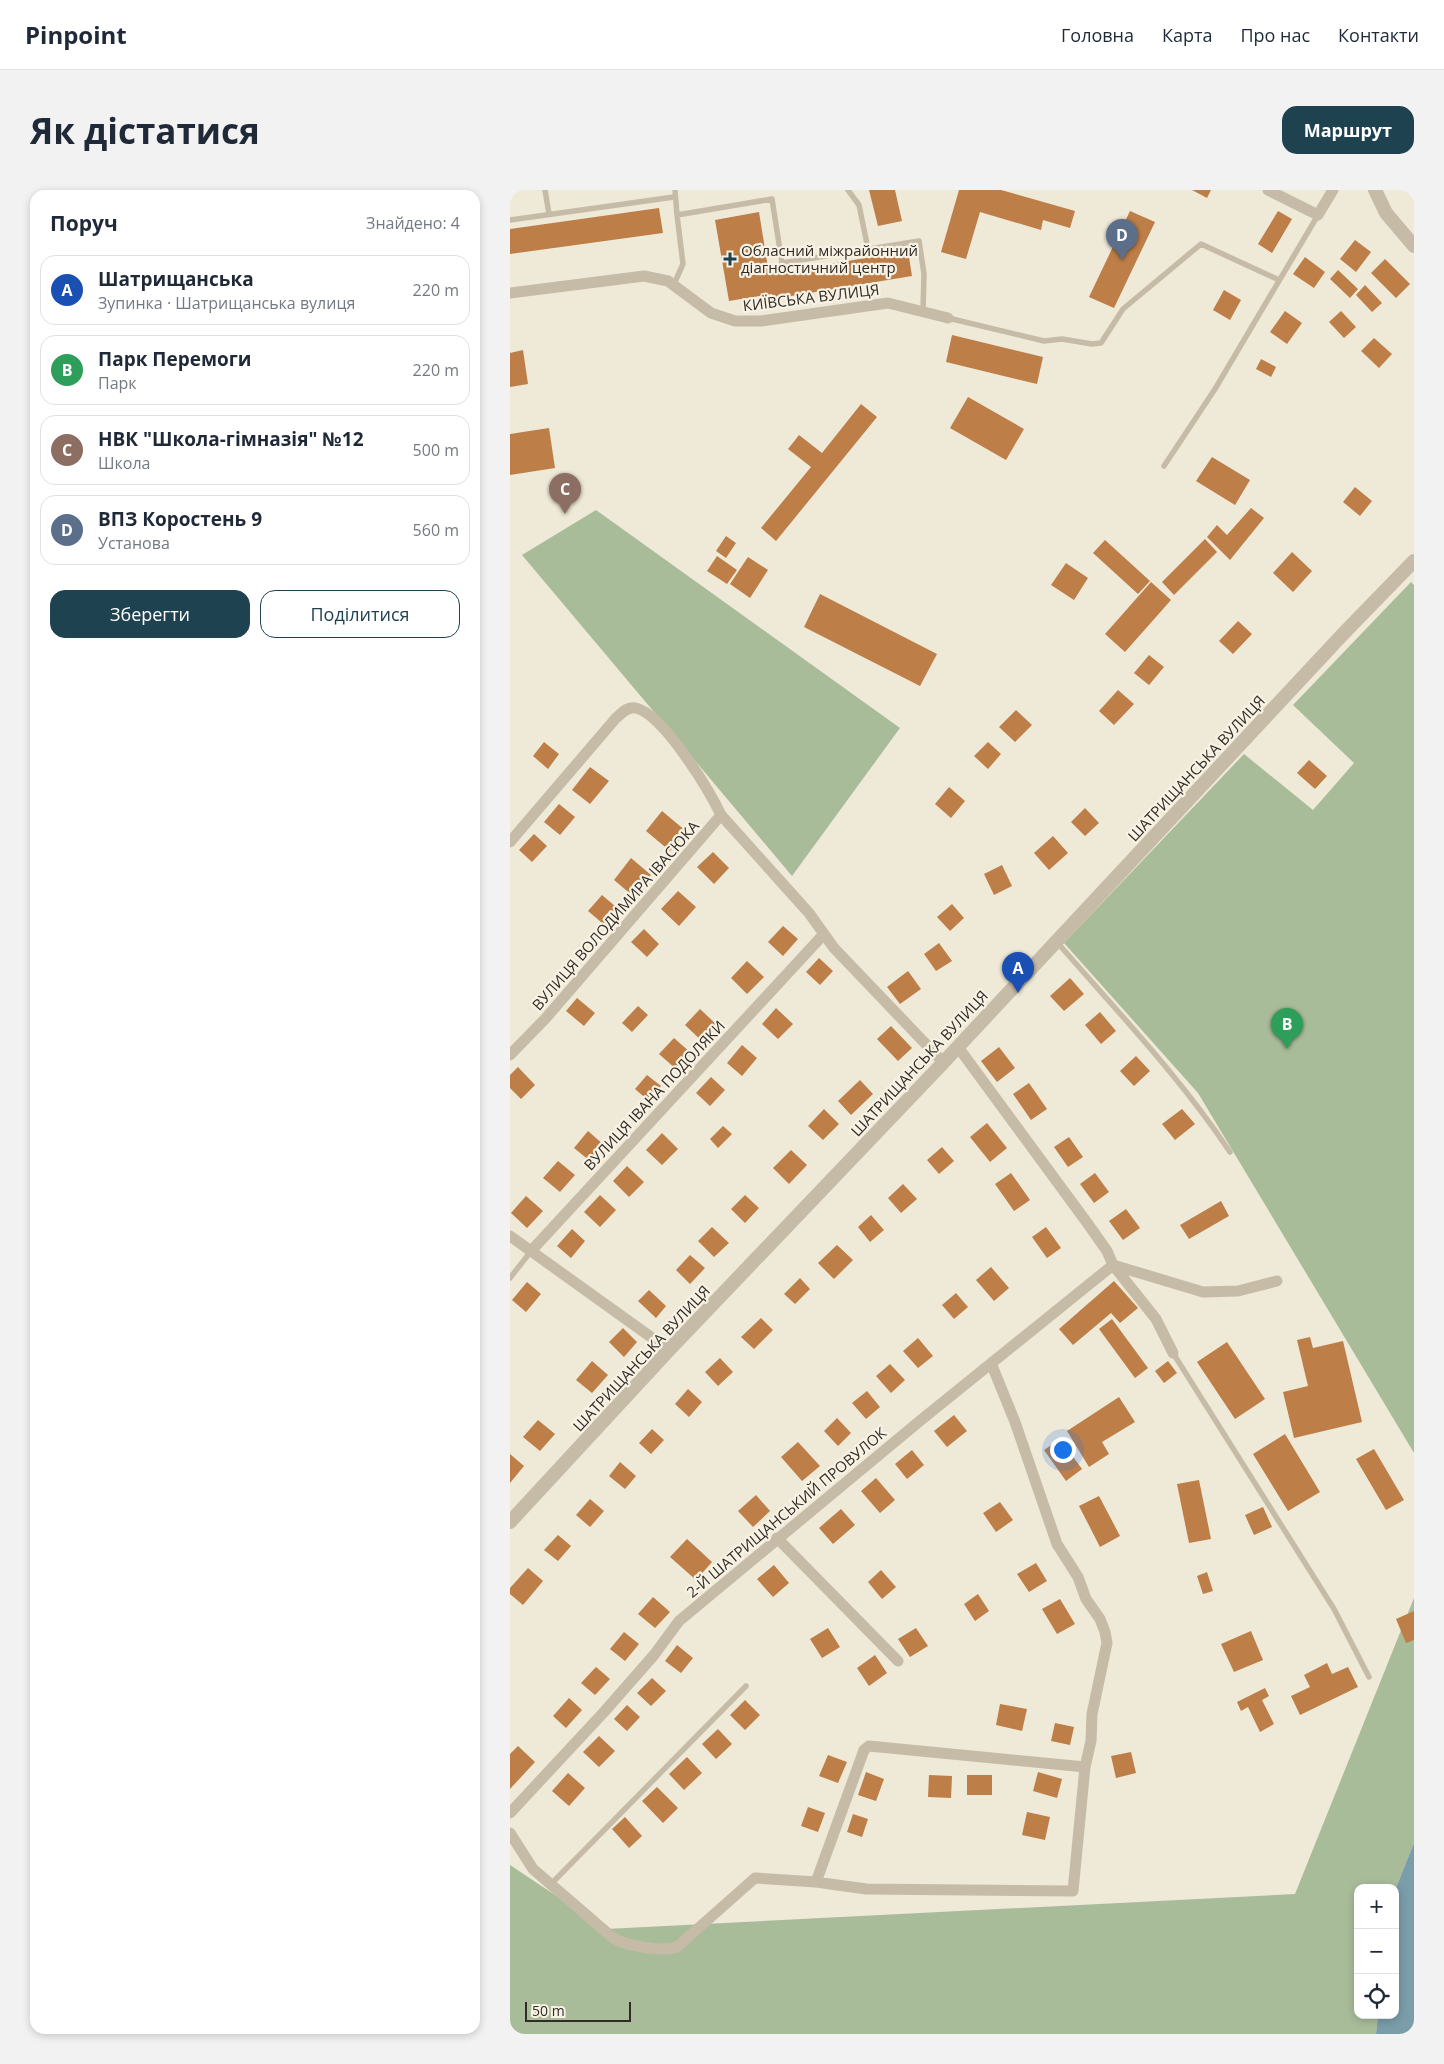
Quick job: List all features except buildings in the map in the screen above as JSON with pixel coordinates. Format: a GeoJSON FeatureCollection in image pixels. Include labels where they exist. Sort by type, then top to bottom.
{"type":"FeatureCollection","features":[{"type":"Feature","properties":{"kind":"street"},"geometry":{"type":"LineString","coordinates":[[1268,190],[1318,215],[1332,190]]}},
{"type":"Feature","properties":{"kind":"street"},"geometry":{"type":"LineString","coordinates":[[1366,190],[1414,246]]}},
{"type":"Feature","properties":{"kind":"street"},"geometry":{"type":"LineString","coordinates":[[1376,190],[1386,213]]}},
{"type":"Feature","properties":{"kind":"street","name":"КИЇВСЬКА ВУЛИЦЯ"},"geometry":{"type":"LineString","coordinates":[[510,293],[636,276],[653,277],[674,284],[710,313],[735,321],[761,321],[888,303],[948,318]]}},
{"type":"Feature","properties":{"kind":"street","name":"ШАТРИЩАНСЬКА ВУЛИЦЯ"},"geometry":{"type":"LineString","coordinates":[[510,1522],[669,1350],[944,1063],[1342,634],[1414,561]]}},
{"type":"Feature","properties":{"kind":"street"},"geometry":{"type":"LineString","coordinates":[[510,842],[616,718],[627,708],[635,708],[644,712],[669,735],[722,815],[809,913],[823,936],[944,1063]]}},
{"type":"Feature","properties":{"kind":"street","name":"ВУЛИЦЯ ВОЛОДИМИРА ІВАСЮКА"},"geometry":{"type":"LineString","coordinates":[[510,1055],[552,1012],[722,815]]}},
{"type":"Feature","properties":{"kind":"street","name":"ВУЛИЦЯ ІВАНА ПОДОЛЯКИ"},"geometry":{"type":"LineString","coordinates":[[532,1250],[823,936]]}},
{"type":"Feature","properties":{"kind":"street"},"geometry":{"type":"LineString","coordinates":[[958,1047],[1088,1224],[1107,1251],[1112,1265],[1156,1318],[1173,1353]]}},
{"type":"Feature","properties":{"kind":"street"},"geometry":{"type":"LineString","coordinates":[[510,1236],[669,1350]]}},
{"type":"Feature","properties":{"kind":"street"},"geometry":{"type":"LineString","coordinates":[[1112,1265],[1203,1292],[1238,1291],[1277,1281]]}},
{"type":"Feature","properties":{"kind":"street","name":"2-Й ШАТРИЩАНСЬКИЙ ПРОВУЛОК"},"geometry":{"type":"LineString","coordinates":[[510,1813],[604,1712],[654,1655],[679,1621],[991,1362],[1112,1265]]}},
{"type":"Feature","properties":{"kind":"street"},"geometry":{"type":"LineString","coordinates":[[510,1833],[533,1869],[616,1940],[663,1949],[676,1946],[753,1879],[816,1882],[866,1889],[1073,1891],[1085,1767],[1091,1739],[1092,1714],[1107,1643],[1106,1632],[1100,1619],[1084,1596],[1078,1577],[1057,1544],[1015,1422],[991,1362]]}},
{"type":"Feature","properties":{"kind":"street"},"geometry":{"type":"LineString","coordinates":[[777,1538],[898,1661]]}},
{"type":"Feature","properties":{"kind":"street"},"geometry":{"type":"LineString","coordinates":[[816,1882],[862,1754],[870,1746],[1085,1767]]}},
{"type":"Feature","properties":{"kind":"lane"},"geometry":{"type":"LineString","coordinates":[[545,190],[549,214]]}},
{"type":"Feature","properties":{"kind":"lane"},"geometry":{"type":"LineString","coordinates":[[674,284],[683,264],[674,197],[675,190]]}},
{"type":"Feature","properties":{"kind":"lane"},"geometry":{"type":"LineString","coordinates":[[848,190],[859,205],[868,249]]}},
{"type":"Feature","properties":{"kind":"lane"},"geometry":{"type":"LineString","coordinates":[[510,220],[674,197]]}},
{"type":"Feature","properties":{"kind":"lane"},"geometry":{"type":"LineString","coordinates":[[677,215],[772,199],[782,263],[919,241],[924,274],[923,311]]}},
{"type":"Feature","properties":{"kind":"lane"},"geometry":{"type":"LineString","coordinates":[[1164,466],[1215,389],[1318,215]]}},
{"type":"Feature","properties":{"kind":"lane"},"geometry":{"type":"LineString","coordinates":[[948,318],[1044,341],[1062,339],[1101,344],[1123,309],[1201,244],[1279,280]]}},
{"type":"Feature","properties":{"kind":"lane"},"geometry":{"type":"LineString","coordinates":[[1056,941],[1192,1100],[1230,1152]]}},
{"type":"Feature","properties":{"kind":"lane","name":"ВУЛИЦЯ ІВАНА ПОДОЛЯКИ"},"geometry":{"type":"LineString","coordinates":[[510,1278],[532,1250]]}},
{"type":"Feature","properties":{"kind":"lane"},"geometry":{"type":"LineString","coordinates":[[1173,1353],[1334,1609],[1369,1677]]}},
{"type":"Feature","properties":{"kind":"lane"},"geometry":{"type":"LineString","coordinates":[[550,1885],[746,1686]]}},
{"type":"Feature","properties":{"kind":"green space"},"geometry":{"type":"Polygon","coordinates":[[[596,510],[900,728],[792,876],[522,555],[596,510]]]}},
{"type":"Feature","properties":{"kind":"green space"},"geometry":{"type":"Polygon","coordinates":[[[1411,582],[1414,585],[1414,1453],[1198,1093],[1064,943],[1244,754],[1313,810],[1354,763],[1293,705],[1411,582]]]}},
{"type":"Feature","properties":{"kind":"green space"},"geometry":{"type":"Polygon","coordinates":[[[1414,1598],[1414,1843],[1397,1884],[1354,1884],[1354,2019],[1378,2019],[1376,2034],[510,2034],[510,1865],[606,1929],[1295,1894],[1414,1598]]]}},
{"type":"Feature","properties":{"kind":"water"},"geometry":{"type":"Polygon","coordinates":[[[1414,1843],[1414,2034],[1376,2034],[1378,2019],[1399,2019],[1399,1884],[1397,1884],[1414,1843]]]}},
{"type":"Feature","properties":{"kind":"place","name":"Обласний міжрайонний діагностичний центр"},"geometry":{"type":"Point","coordinates":[730,259]}},
{"type":"Feature","properties":{"kind":"place","name":"ВПЗ Коростень 9"},"geometry":{"type":"Point","coordinates":[1122,260]}},
{"type":"Feature","properties":{"kind":"place","name":"НВК \"Школа-гімназія\" №12"},"geometry":{"type":"Point","coordinates":[565,514]}},
{"type":"Feature","properties":{"kind":"place","name":"Шатрищанська"},"geometry":{"type":"Point","coordinates":[1018,993]}},
{"type":"Feature","properties":{"kind":"place","name":"Парк Перемоги"},"geometry":{"type":"Point","coordinates":[1287,1049]}}]}
